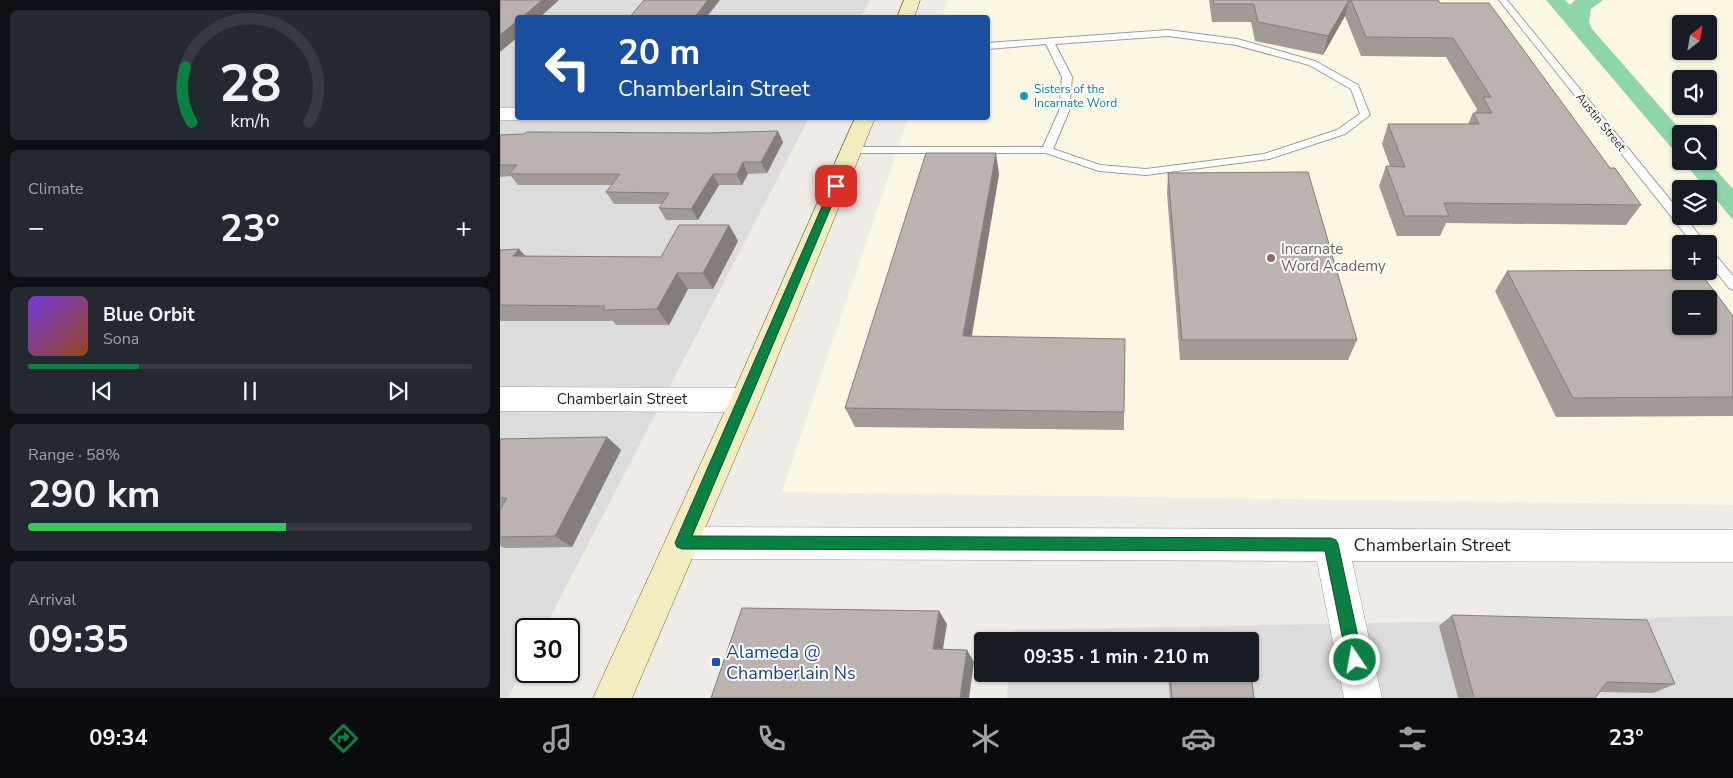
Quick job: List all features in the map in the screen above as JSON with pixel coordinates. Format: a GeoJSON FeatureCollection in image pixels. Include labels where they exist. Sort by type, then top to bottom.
{"type":"FeatureCollection","features":[{"type":"Feature","properties":{"kind":"main road"},"geometry":{"type":"LineString","coordinates":[[906,15],[912,0]]}},
{"type":"Feature","properties":{"kind":"main road"},"geometry":{"type":"LineString","coordinates":[[612,698],[745,400],[864,120]]}},
{"type":"Feature","properties":{"kind":"street"},"geometry":{"type":"LineString","coordinates":[[500,114],[515,114]]}},
{"type":"Feature","properties":{"kind":"street","name":"Chamberlain Street"},"geometry":{"type":"LineString","coordinates":[[500,399],[745,400]]}},
{"type":"Feature","properties":{"kind":"street","name":"Chamberlain Street"},"geometry":{"type":"LineString","coordinates":[[682,543],[1733,546]]}},
{"type":"Feature","properties":{"kind":"street"},"geometry":{"type":"LineString","coordinates":[[1331,544],[1363,698]]}},
{"type":"Feature","properties":{"kind":"lane","name":"Austin Street"},"geometry":{"type":"LineString","coordinates":[[1503,0],[1693,235]]}},
{"type":"Feature","properties":{"kind":"lane"},"geometry":{"type":"LineString","coordinates":[[851,150],[1047,150],[1099,168],[1146,172],[1265,157],[1341,132],[1364,115],[1355,87],[1312,63],[1237,42],[1168,33],[990,46]]}},
{"type":"Feature","properties":{"kind":"lane"},"geometry":{"type":"LineString","coordinates":[[1047,150],[1064,111],[1067,77],[1050,43]]}},
{"type":"Feature","properties":{"kind":"lane"},"geometry":{"type":"LineString","coordinates":[[1717,265],[1733,285]]}},
{"type":"Feature","properties":{"kind":"shaded area"},"geometry":{"type":"Polygon","coordinates":[[[500,0],[870,0],[862,15],[515,15],[515,120],[808,120],[550,618],[515,618],[516,683],[508,698],[500,698],[500,0]]]}},
{"type":"Feature","properties":{"kind":"shaded area","name":"Incarnate Word Academy"},"geometry":{"type":"Polygon","coordinates":[[[948,0],[1733,0],[1733,505],[782,492],[907,120],[990,120],[990,15],[943,15],[948,0]]]}},
{"type":"Feature","properties":{"kind":"shaded area"},"geometry":{"type":"Polygon","coordinates":[[[1733,616],[1733,698],[1007,698],[1008,682],[1259,682],[1259,632],[1013,632],[1013,630],[1733,616]]]}},
{"type":"Feature","properties":{"kind":"green space"},"geometry":{"type":"Polygon","coordinates":[[[1546,0],[1565,0],[1570,5],[1575,0],[1603,0],[1591,9],[1589,22],[1592,29],[1676,125],[1672,125],[1672,148],[1546,0]]]}},
{"type":"Feature","properties":{"kind":"green space"},"geometry":{"type":"Polygon","coordinates":[[[1690,170],[1716,170],[1733,189],[1733,220],[1717,201],[1717,180],[1699,180],[1690,170]]]}},
{"type":"Feature","properties":{"kind":"building"},"geometry":{"type":"Polygon","coordinates":[[[500,0],[542,0],[524,15],[515,15],[515,22],[500,35],[500,0]]]}},
{"type":"Feature","properties":{"kind":"building"},"geometry":{"type":"Polygon","coordinates":[[[644,0],[708,0],[696,15],[632,15],[644,0]]]}},
{"type":"Feature","properties":{"kind":"building"},"geometry":{"type":"Polygon","coordinates":[[[1213,0],[1349,0],[1328,36],[1258,22],[1254,4],[1214,4],[1213,0]]]}},
{"type":"Feature","properties":{"kind":"building"},"geometry":{"type":"Polygon","coordinates":[[[1351,0],[1438,0],[1440,3],[1489,3],[1610,168],[1615,168],[1641,205],[1444,203],[1449,216],[1405,216],[1386,166],[1405,167],[1388,124],[1479,124],[1473,113],[1492,113],[1483,97],[1491,97],[1453,38],[1366,37],[1351,0]]]}},
{"type":"Feature","properties":{"kind":"building"},"geometry":{"type":"Polygon","coordinates":[[[778,131],[761,162],[743,162],[737,174],[713,174],[691,209],[659,208],[669,193],[606,192],[620,174],[509,174],[517,165],[500,165],[500,135],[524,134],[527,132],[706,133],[778,131]]]}},
{"type":"Feature","properties":{"kind":"building"},"geometry":{"type":"Polygon","coordinates":[[[926,153],[996,153],[963,336],[1125,339],[1124,412],[845,408],[926,153]]]}},
{"type":"Feature","properties":{"kind":"building"},"geometry":{"type":"Polygon","coordinates":[[[1308,172],[1357,340],[1182,340],[1168,173],[1308,172]]]}},
{"type":"Feature","properties":{"kind":"building"},"geometry":{"type":"Polygon","coordinates":[[[679,225],[729,225],[703,273],[677,273],[657,309],[603,310],[605,306],[500,305],[500,250],[519,249],[513,256],[661,257],[679,225]]]}},
{"type":"Feature","properties":{"kind":"building"},"geometry":{"type":"Polygon","coordinates":[[[1672,270],[1672,280],[1706,280],[1713,290],[1672,290],[1672,335],[1717,335],[1717,295],[1733,316],[1733,397],[1573,398],[1507,271],[1672,270]]]}},
{"type":"Feature","properties":{"kind":"building"},"geometry":{"type":"Polygon","coordinates":[[[607,437],[555,536],[500,537],[500,510],[507,498],[500,498],[500,439],[607,437]]]}},
{"type":"Feature","properties":{"kind":"building"},"geometry":{"type":"Polygon","coordinates":[[[742,608],[939,611],[933,649],[967,650],[960,698],[711,698],[742,608]]]}},
{"type":"Feature","properties":{"kind":"building"},"geometry":{"type":"Polygon","coordinates":[[[1452,615],[1647,620],[1675,684],[1607,682],[1595,698],[1474,698],[1452,615]]]}},
{"type":"Feature","properties":{"kind":"building"},"geometry":{"type":"Polygon","coordinates":[[[1171,682],[1252,682],[1254,698],[1172,698],[1171,682]]]}},
{"type":"Feature","properties":{"kind":"place","name":"Sisters of the Incarnate Word"},"geometry":{"type":"Point","coordinates":[1024,96]}},
{"type":"Feature","properties":{"kind":"place","name":"Incarnate Word Academy"},"geometry":{"type":"Point","coordinates":[1271,258]}},
{"type":"Feature","properties":{"kind":"place","name":"Alameda @ Chamberlain Ns"},"geometry":{"type":"Point","coordinates":[716,662]}},
{"type":"Feature","properties":{"kind":"route"},"geometry":{"type":"LineString","coordinates":[[836,186],[682,543],[1331,544],[1355,660]]}}]}
